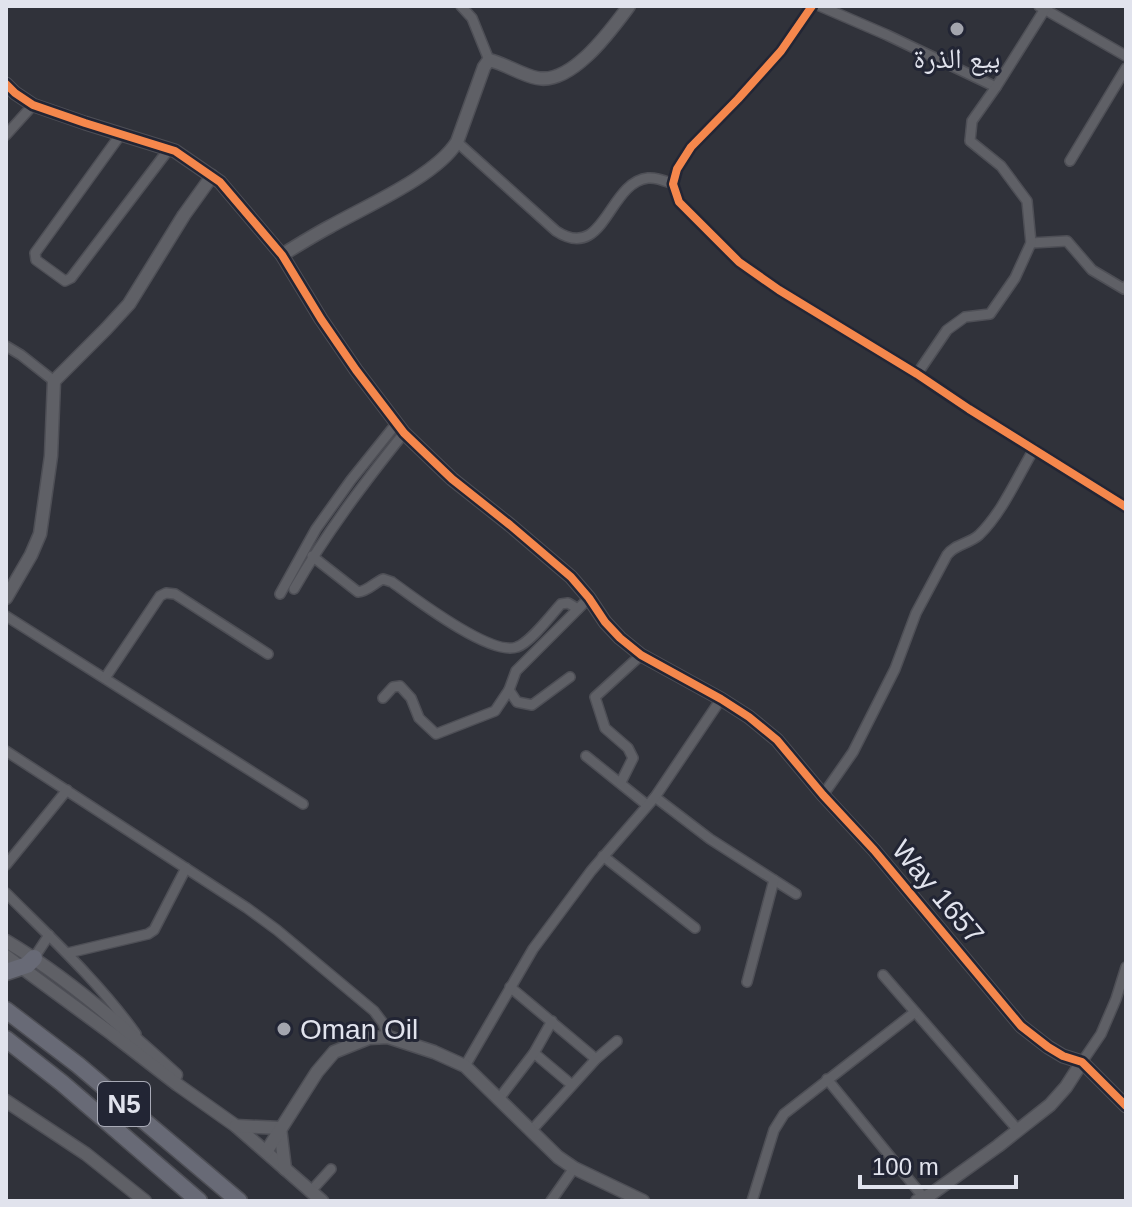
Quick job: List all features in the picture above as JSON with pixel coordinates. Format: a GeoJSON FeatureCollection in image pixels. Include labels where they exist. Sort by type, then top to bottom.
{"type":"FeatureCollection","features":[{"type":"Feature","properties":{"kind":"highway","name":"N5"},"geometry":{"type":"LineString","coordinates":[[6,1010],[78,1065],[239,1201]]}},
{"type":"Feature","properties":{"kind":"highway","name":"N5"},"geometry":{"type":"LineString","coordinates":[[6,1039],[199,1201]]}},
{"type":"Feature","properties":{"kind":"street"},"geometry":{"type":"LineString","coordinates":[[461,6],[472,18],[489,60]]}},
{"type":"Feature","properties":{"kind":"street"},"geometry":{"type":"LineString","coordinates":[[489,60],[538,78],[564,73],[592,51],[629,6]]}},
{"type":"Feature","properties":{"kind":"street"},"geometry":{"type":"LineString","coordinates":[[812,6],[781,51],[691,147],[677,169],[673,184],[679,202],[739,262],[779,290],[1126,507]]}},
{"type":"Feature","properties":{"kind":"street"},"geometry":{"type":"LineString","coordinates":[[820,6],[996,87]]}},
{"type":"Feature","properties":{"kind":"street"},"geometry":{"type":"LineString","coordinates":[[917,374],[947,330],[965,317],[990,314],[1015,278],[1031,243],[1027,201],[1001,166],[970,141],[972,121],[996,87],[1042,7],[1126,56]]}},
{"type":"Feature","properties":{"kind":"street"},"geometry":{"type":"LineString","coordinates":[[282,255],[410,182],[450,154],[489,60]]}},
{"type":"Feature","properties":{"kind":"street"},"geometry":{"type":"LineString","coordinates":[[1070,161],[1126,68]]}},
{"type":"Feature","properties":{"kind":"street","name":"Way 1657"},"geometry":{"type":"LineString","coordinates":[[6,84],[33,105],[175,151],[220,182],[282,255],[321,319],[400,428],[452,479],[571,577],[620,638],[641,655],[749,717],[777,740],[1021,1026],[1063,1056],[1082,1062],[1126,1106]]}},
{"type":"Feature","properties":{"kind":"street"},"geometry":{"type":"LineString","coordinates":[[6,135],[33,105]]}},
{"type":"Feature","properties":{"kind":"street"},"geometry":{"type":"LineString","coordinates":[[121,134],[35,253],[36,260],[65,281],[71,278],[169,149]]}},
{"type":"Feature","properties":{"kind":"street"},"geometry":{"type":"LineString","coordinates":[[457,142],[566,237],[587,237],[636,182],[646,178],[673,184]]}},
{"type":"Feature","properties":{"kind":"street"},"geometry":{"type":"LineString","coordinates":[[6,598],[40,534],[51,456],[54,381],[129,304],[212,176]]}},
{"type":"Feature","properties":{"kind":"street"},"geometry":{"type":"LineString","coordinates":[[1031,243],[1067,241],[1092,270],[1124,289],[1126,286]]}},
{"type":"Feature","properties":{"kind":"street"},"geometry":{"type":"LineString","coordinates":[[6,346],[54,381]]}},
{"type":"Feature","properties":{"kind":"street"},"geometry":{"type":"LineString","coordinates":[[294,589],[312,556],[400,428]]}},
{"type":"Feature","properties":{"kind":"street"},"geometry":{"type":"LineString","coordinates":[[280,594],[316,529],[351,480],[400,428]]}},
{"type":"Feature","properties":{"kind":"street"},"geometry":{"type":"LineString","coordinates":[[823,795],[853,752],[895,669],[916,613],[947,555],[951,549],[972,541],[981,533],[1003,503],[1034,449]]}},
{"type":"Feature","properties":{"kind":"street"},"geometry":{"type":"LineString","coordinates":[[312,556],[358,592],[365,592],[383,579],[392,582],[445,619],[494,646],[511,649],[521,646],[561,604],[568,603],[578,609]]}},
{"type":"Feature","properties":{"kind":"street"},"geometry":{"type":"LineString","coordinates":[[105,678],[160,596],[166,593],[175,594],[268,654]]}},
{"type":"Feature","properties":{"kind":"street"},"geometry":{"type":"LineString","coordinates":[[383,698],[393,687],[400,686],[411,698],[419,718],[436,734],[495,711],[509,690],[516,671],[589,598]]}},
{"type":"Feature","properties":{"kind":"street"},"geometry":{"type":"LineString","coordinates":[[6,616],[303,804]]}},
{"type":"Feature","properties":{"kind":"street"},"geometry":{"type":"LineString","coordinates":[[621,782],[633,758],[628,748],[605,728],[595,697],[641,655]]}},
{"type":"Feature","properties":{"kind":"street"},"geometry":{"type":"LineString","coordinates":[[509,690],[517,702],[532,705],[570,677]]}},
{"type":"Feature","properties":{"kind":"street"},"geometry":{"type":"LineString","coordinates":[[465,1066],[533,949],[603,856],[655,797],[721,699]]}},
{"type":"Feature","properties":{"kind":"street"},"geometry":{"type":"LineString","coordinates":[[6,751],[277,930],[374,1011],[388,1037]]}},
{"type":"Feature","properties":{"kind":"street"},"geometry":{"type":"LineString","coordinates":[[586,756],[647,805]]}},
{"type":"Feature","properties":{"kind":"street"},"geometry":{"type":"LineString","coordinates":[[6,865],[67,790]]}},
{"type":"Feature","properties":{"kind":"street"},"geometry":{"type":"LineString","coordinates":[[655,797],[710,839],[796,894]]}},
{"type":"Feature","properties":{"kind":"street"},"geometry":{"type":"LineString","coordinates":[[603,856],[695,928]]}},
{"type":"Feature","properties":{"kind":"street"},"geometry":{"type":"LineString","coordinates":[[68,953],[154,930],[186,868]]}},
{"type":"Feature","properties":{"kind":"street"},"geometry":{"type":"LineString","coordinates":[[747,982],[774,880]]}},
{"type":"Feature","properties":{"kind":"street"},"geometry":{"type":"LineString","coordinates":[[6,893],[68,953],[122,1014],[144,1046]]}},
{"type":"Feature","properties":{"kind":"street"},"geometry":{"type":"LineString","coordinates":[[22,965],[49,935]]}},
{"type":"Feature","properties":{"kind":"street"},"geometry":{"type":"LineString","coordinates":[[6,941],[22,965],[178,1085],[205,1102]]}},
{"type":"Feature","properties":{"kind":"street"},"geometry":{"type":"LineString","coordinates":[[6,956],[109,1017],[322,1201]]}},
{"type":"Feature","properties":{"kind":"street"},"geometry":{"type":"LineString","coordinates":[[827,1079],[920,1200],[1018,1130],[1050,1105],[1066,1087],[1101,1034],[1126,967]]}},
{"type":"Feature","properties":{"kind":"street"},"geometry":{"type":"LineString","coordinates":[[883,975],[1018,1130]]}},
{"type":"Feature","properties":{"kind":"street"},"geometry":{"type":"LineString","coordinates":[[510,987],[596,1059]]}},
{"type":"Feature","properties":{"kind":"street"},"geometry":{"type":"LineString","coordinates":[[752,1201],[774,1130],[784,1114],[915,1012]]}},
{"type":"Feature","properties":{"kind":"street"},"geometry":{"type":"LineString","coordinates":[[498,1100],[534,1053],[552,1021]]}},
{"type":"Feature","properties":{"kind":"street"},"geometry":{"type":"LineString","coordinates":[[263,1149],[276,1138],[317,1072],[334,1052],[369,1038],[388,1037],[465,1066],[558,1157],[574,1168],[643,1201]]}},
{"type":"Feature","properties":{"kind":"street"},"geometry":{"type":"LineString","coordinates":[[531,1131],[596,1059],[617,1041]]}},
{"type":"Feature","properties":{"kind":"street"},"geometry":{"type":"LineString","coordinates":[[534,1053],[572,1085]]}},
{"type":"Feature","properties":{"kind":"street"},"geometry":{"type":"LineString","coordinates":[[6,1101],[86,1154],[145,1201]]}},
{"type":"Feature","properties":{"kind":"street"},"geometry":{"type":"LineString","coordinates":[[236,1126],[280,1128]]}},
{"type":"Feature","properties":{"kind":"street"},"geometry":{"type":"LineString","coordinates":[[280,1128],[285,1169]]}},
{"type":"Feature","properties":{"kind":"street"},"geometry":{"type":"LineString","coordinates":[[551,1201],[574,1168]]}},
{"type":"Feature","properties":{"kind":"street"},"geometry":{"type":"LineString","coordinates":[[311,1191],[331,1169]]}},
{"type":"Feature","properties":{"kind":"cycle path"},"geometry":{"type":"LineString","coordinates":[[812,6],[781,51],[691,147],[677,169],[673,184],[679,202],[739,262],[779,290],[1126,507]]}},
{"type":"Feature","properties":{"kind":"cycle path"},"geometry":{"type":"LineString","coordinates":[[6,84],[33,105],[175,151],[220,182],[282,255],[321,319],[404,433],[452,479],[571,577],[620,638],[641,655],[749,717],[777,740],[1021,1026],[1063,1056],[1082,1062],[1126,1106]]}},
{"type":"Feature","properties":{"kind":"place","name":"بيع الذرة"},"geometry":{"type":"Point","coordinates":[957,29]}},
{"type":"Feature","properties":{"kind":"place","name":"Oman Oil"},"geometry":{"type":"Point","coordinates":[284,1029]}}]}
